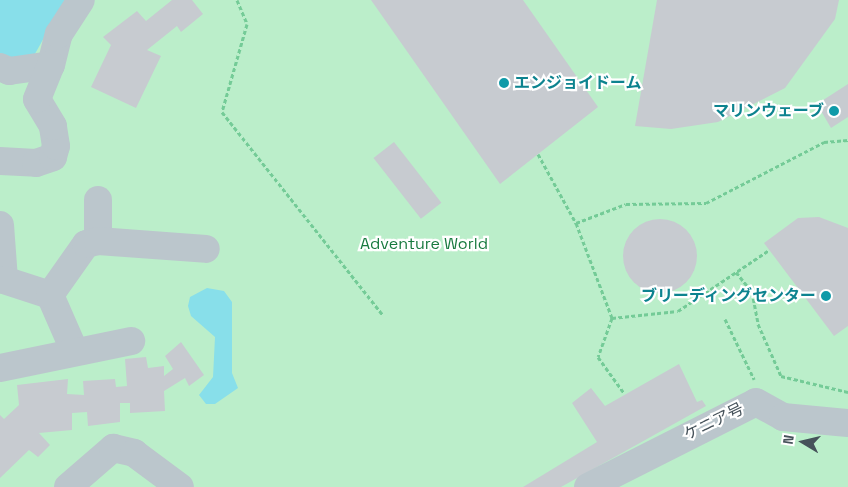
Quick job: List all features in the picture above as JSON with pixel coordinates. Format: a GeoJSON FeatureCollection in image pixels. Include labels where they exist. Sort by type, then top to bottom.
{"type":"FeatureCollection","features":[{"type":"Feature","properties":{"kind":"lane"},"geometry":{"type":"LineString","coordinates":[[0,161],[36,163],[53,158],[56,146],[53,126],[37,100],[59,34],[81,0]]}},
{"type":"Feature","properties":{"kind":"lane"},"geometry":{"type":"LineString","coordinates":[[0,67],[9,71],[50,65]]}},
{"type":"Feature","properties":{"kind":"lane"},"geometry":{"type":"LineString","coordinates":[[98,200],[98,241]]}},
{"type":"Feature","properties":{"kind":"lane"},"geometry":{"type":"LineString","coordinates":[[0,224],[4,280],[50,295],[74,350]]}},
{"type":"Feature","properties":{"kind":"lane"},"geometry":{"type":"LineString","coordinates":[[50,295],[86,244],[98,241],[206,249]]}},
{"type":"Feature","properties":{"kind":"lane"},"geometry":{"type":"LineString","coordinates":[[0,368],[74,350],[131,341]]}},
{"type":"Feature","properties":{"kind":"lane","name":"ケニア号"},"geometry":{"type":"LineString","coordinates":[[588,487],[756,402],[783,417],[848,422]]}},
{"type":"Feature","properties":{"kind":"lane"},"geometry":{"type":"LineString","coordinates":[[68,487],[113,448],[134,453],[180,487]]}},
{"type":"Feature","properties":{"kind":"path"},"geometry":{"type":"LineString","coordinates":[[237,0],[247,24],[222,112],[383,315]]}},
{"type":"Feature","properties":{"kind":"path"},"geometry":{"type":"LineString","coordinates":[[576,223],[626,204],[706,203],[824,142],[848,140]]}},
{"type":"Feature","properties":{"kind":"path"},"geometry":{"type":"LineString","coordinates":[[538,154],[576,223],[612,318],[598,357],[624,393]]}},
{"type":"Feature","properties":{"kind":"path"},"geometry":{"type":"LineString","coordinates":[[612,318],[678,310],[769,250]]}},
{"type":"Feature","properties":{"kind":"path"},"geometry":{"type":"LineString","coordinates":[[736,272],[752,292],[758,324],[781,376],[848,392]]}},
{"type":"Feature","properties":{"kind":"green space","name":"Adventure World"},"geometry":{"type":"Polygon","coordinates":[[[0,0],[848,0],[848,487],[0,487],[0,0]]]}},
{"type":"Feature","properties":{"kind":"water"},"geometry":{"type":"Polygon","coordinates":[[[0,0],[65,0],[31,61],[17,63],[0,53],[0,0]]]}},
{"type":"Feature","properties":{"kind":"water"},"geometry":{"type":"Polygon","coordinates":[[[207,288],[224,291],[232,302],[232,373],[238,388],[215,404],[206,404],[199,395],[213,377],[215,337],[191,316],[188,306],[190,297],[207,288]]]}},
{"type":"Feature","properties":{"kind":"building"},"geometry":{"type":"Polygon","coordinates":[[[172,0],[192,0],[203,14],[181,32],[177,26],[147,50],[161,56],[136,108],[91,87],[111,45],[103,37],[137,11],[146,21],[172,0]]]}},
{"type":"Feature","properties":{"kind":"building","name":"エンジョイドーム"},"geometry":{"type":"Polygon","coordinates":[[[371,0],[523,0],[598,107],[500,184],[371,0]]]}},
{"type":"Feature","properties":{"kind":"building"},"geometry":{"type":"Polygon","coordinates":[[[657,0],[839,0],[835,19],[785,88],[718,122],[671,129],[635,126],[657,0]]]}},
{"type":"Feature","properties":{"kind":"building","name":"マリンウェーブ"},"geometry":{"type":"Polygon","coordinates":[[[848,84],[848,117],[831,128],[817,104],[848,84]]]}},
{"type":"Feature","properties":{"kind":"building"},"geometry":{"type":"Polygon","coordinates":[[[394,142],[441,203],[421,219],[374,158],[394,142]]]}},
{"type":"Feature","properties":{"kind":"building","name":"ブリーディングセンター"},"geometry":{"type":"Polygon","coordinates":[[[819,217],[848,228],[848,326],[834,336],[764,243],[798,218],[819,217]]]}},
{"type":"Feature","properties":{"kind":"building"},"geometry":{"type":"Polygon","coordinates":[[[660,219],[674,222],[686,230],[694,242],[697,256],[694,270],[686,282],[674,290],[660,293],[646,290],[634,282],[626,270],[623,256],[626,242],[634,230],[646,222],[660,219]]]}},
{"type":"Feature","properties":{"kind":"building"},"geometry":{"type":"Polygon","coordinates":[[[181,342],[204,375],[189,386],[185,378],[164,391],[165,411],[130,413],[130,403],[120,403],[120,422],[88,426],[87,412],[72,413],[72,430],[39,433],[50,445],[38,457],[29,450],[0,478],[0,415],[4,419],[19,405],[17,385],[68,379],[67,394],[84,395],[83,381],[115,379],[116,387],[127,386],[125,359],[146,357],[148,368],[164,366],[164,376],[173,369],[165,356],[181,342]]]}},
{"type":"Feature","properties":{"kind":"building"},"geometry":{"type":"Polygon","coordinates":[[[679,364],[697,402],[702,400],[706,406],[561,487],[523,487],[597,442],[572,403],[591,388],[605,406],[679,364]]]}},
{"type":"Feature","properties":{"kind":"place","name":"エンジョイドーム"},"geometry":{"type":"Point","coordinates":[504,83]}},
{"type":"Feature","properties":{"kind":"place","name":"マリンウェーブ"},"geometry":{"type":"Point","coordinates":[834,111]}},
{"type":"Feature","properties":{"kind":"place","name":"ブリーディングセンター"},"geometry":{"type":"Point","coordinates":[826,296]}}]}
